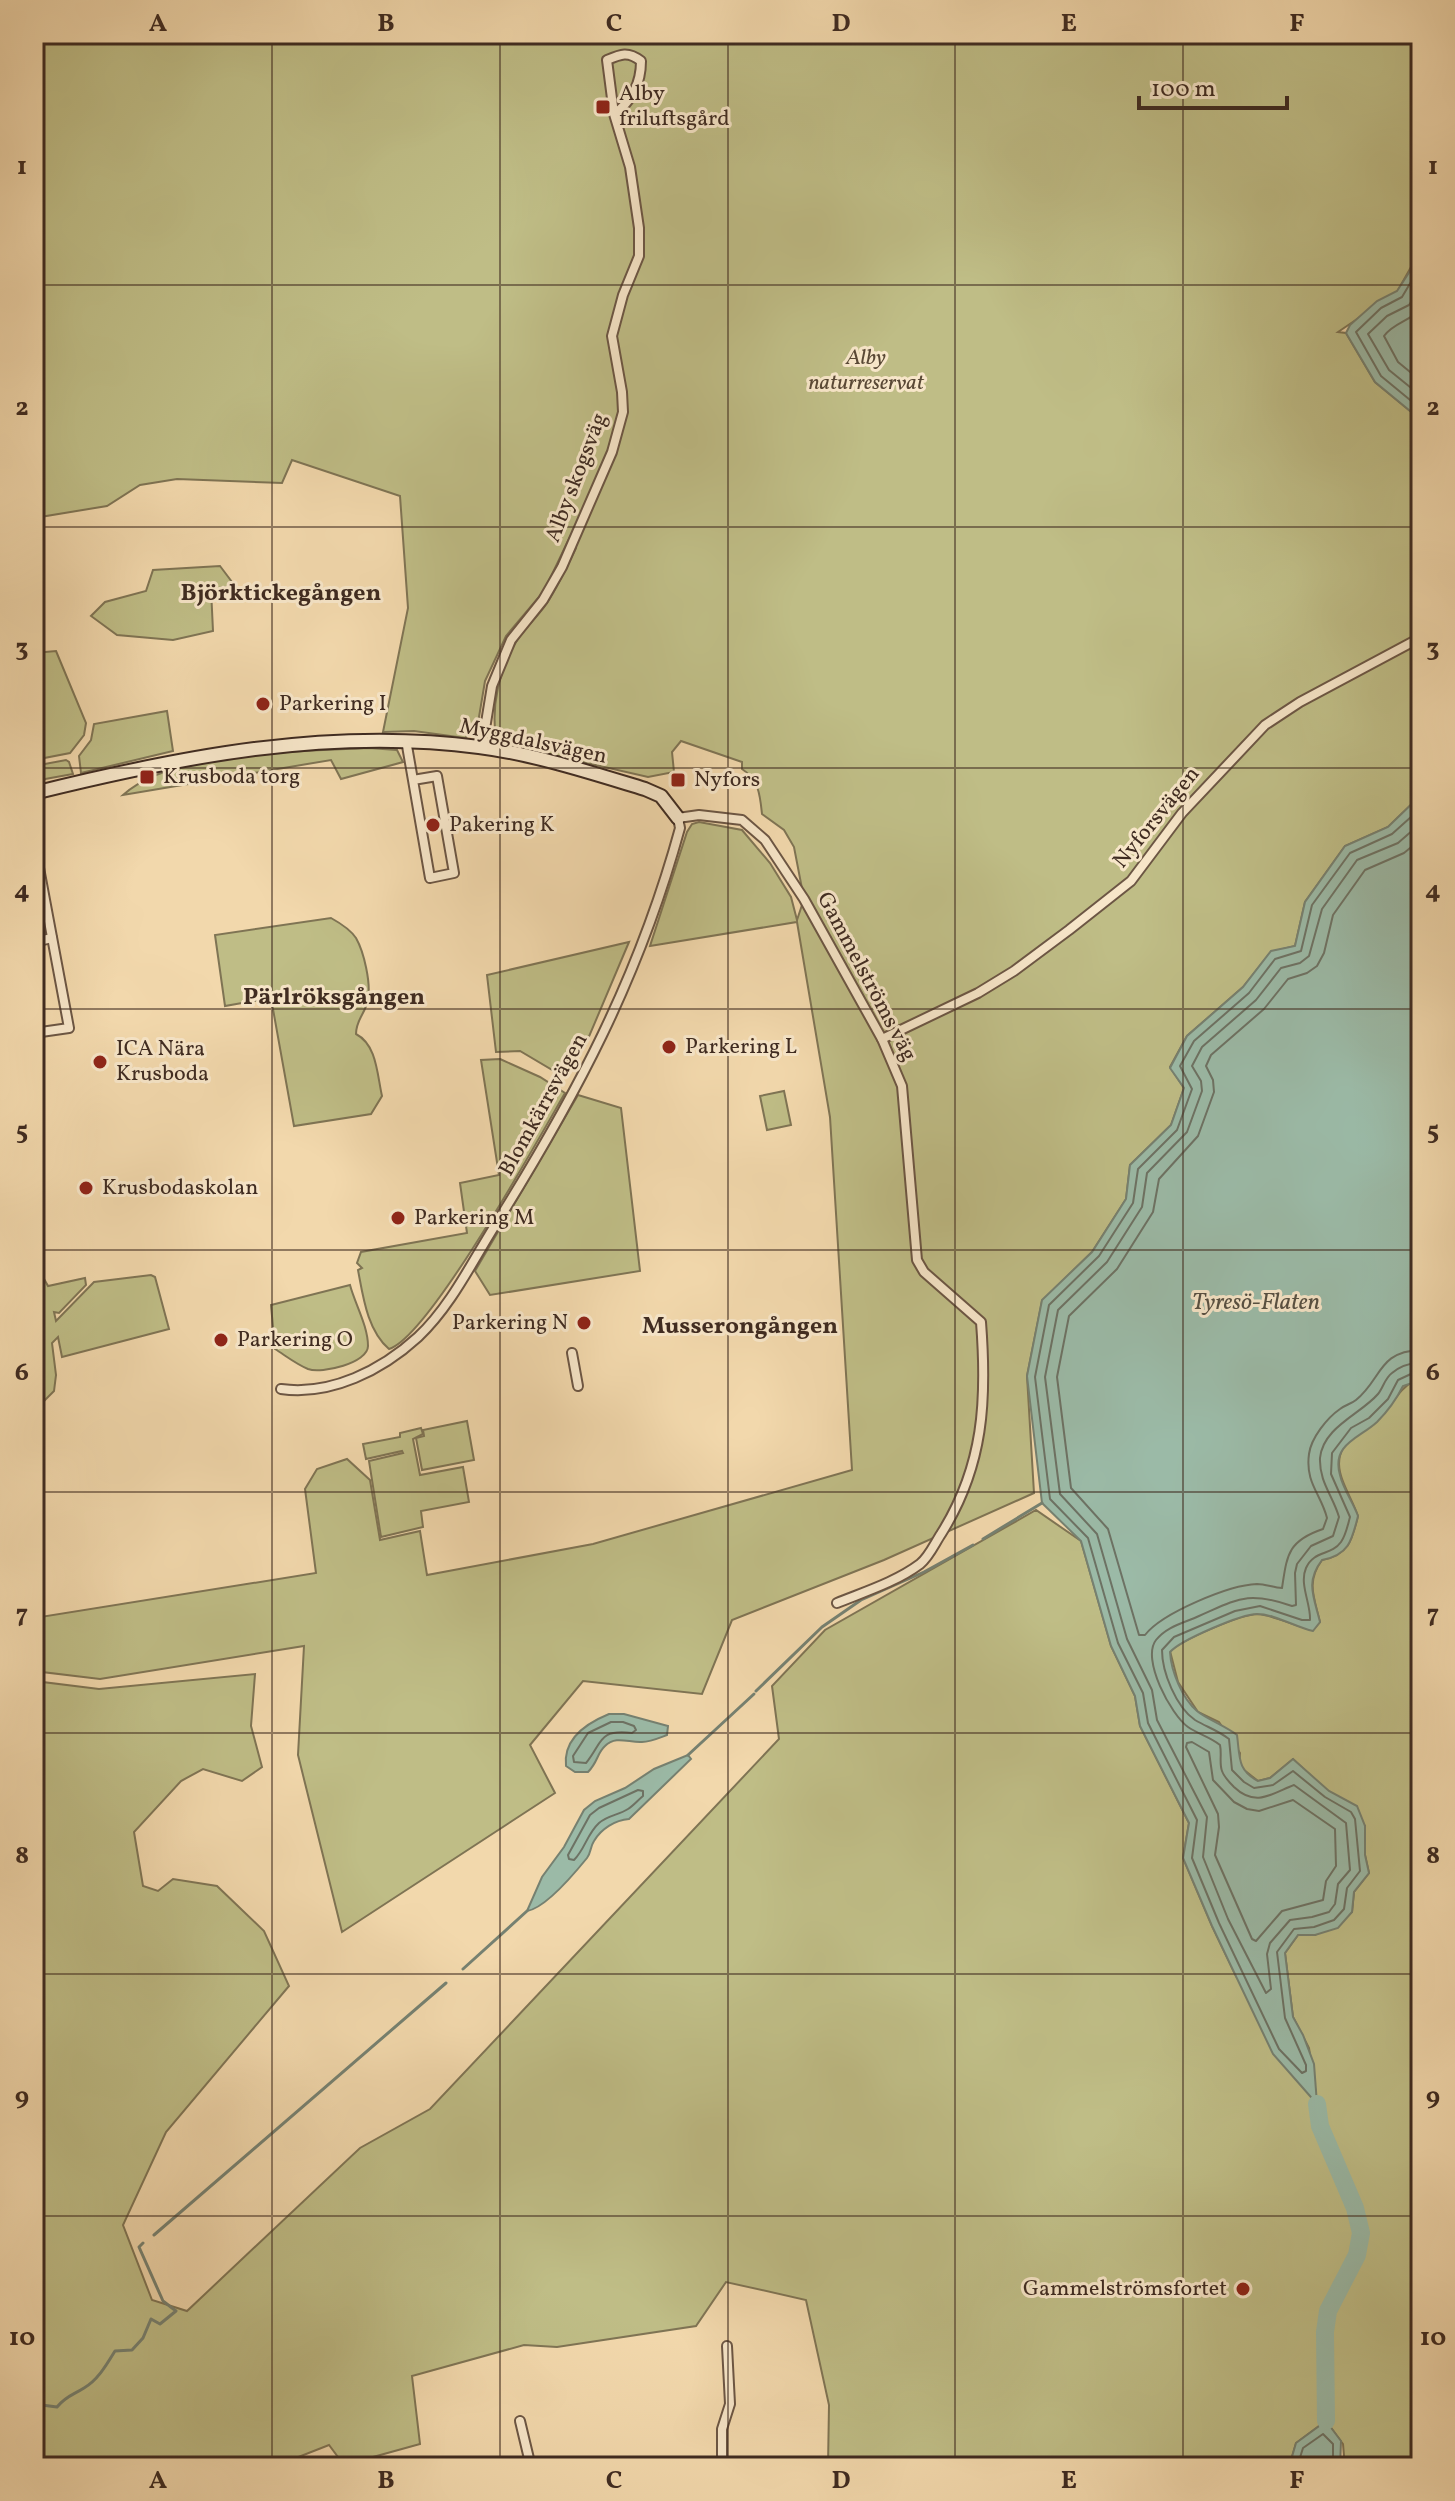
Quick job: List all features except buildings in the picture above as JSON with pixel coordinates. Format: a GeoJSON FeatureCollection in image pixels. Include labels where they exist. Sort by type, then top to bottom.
{"type":"FeatureCollection","features":[{"type":"Feature","properties":{"kind":"street","name":"Alby skogsväg"},"geometry":{"type":"LineString","coordinates":[[482,747],[492,686],[511,640],[543,600],[562,567],[612,452],[623,412],[612,336],[623,295],[639,256],[639,228],[630,167],[614,114],[607,60],[624,53],[634,55],[641,61],[641,70],[633,96],[614,114]]}},
{"type":"Feature","properties":{"kind":"street","name":"Nyforsvägen"},"geometry":{"type":"LineString","coordinates":[[882,1039],[978,993],[1014,971],[1069,930],[1131,881],[1182,813],[1265,725],[1300,702],[1416,640]]}},
{"type":"Feature","properties":{"kind":"street","name":"Myggdalsvägen"},"geometry":{"type":"LineString","coordinates":[[34,793],[193,758],[293,743],[406,740],[482,747],[645,789],[661,796],[678,818]]}},
{"type":"Feature","properties":{"kind":"street"},"geometry":{"type":"LineString","coordinates":[[406,740],[430,878],[454,873],[437,776],[413,780]]}},
{"type":"Feature","properties":{"kind":"street","name":"Gammelströms väg"},"geometry":{"type":"LineString","coordinates":[[678,818],[699,815],[742,820],[774,851],[804,899],[882,1039],[902,1086],[917,1260],[924,1272],[981,1322],[984,1367],[982,1425],[959,1504],[922,1563],[881,1585],[837,1603]]}},
{"type":"Feature","properties":{"kind":"street","name":"Blomkärrsvägen"},"geometry":{"type":"LineString","coordinates":[[281,1389],[309,1392],[366,1373],[398,1354],[419,1336],[448,1300],[506,1208],[596,1051],[647,934],[680,828],[678,818]]}},
{"type":"Feature","properties":{"kind":"street"},"geometry":{"type":"LineString","coordinates":[[34,844],[69,1028],[41,1032]]}},
{"type":"Feature","properties":{"kind":"street"},"geometry":{"type":"LineString","coordinates":[[34,942],[52,938]]}},
{"type":"Feature","properties":{"kind":"street"},"geometry":{"type":"LineString","coordinates":[[572,1353],[578,1386]]}},
{"type":"Feature","properties":{"kind":"street"},"geometry":{"type":"LineString","coordinates":[[722,2467],[722,2429],[730,2404],[727,2346]]}},
{"type":"Feature","properties":{"kind":"street"},"geometry":{"type":"LineString","coordinates":[[520,2421],[531,2467]]}},
{"type":"Feature","properties":{"kind":"green space","name":"Alby naturreservat"},"geometry":{"type":"Polygon","coordinates":[[[34,34],[1421,34],[1420,251],[1397,292],[1338,332],[1346,333],[1375,382],[1421,420],[1421,795],[1388,827],[1345,846],[1305,902],[1295,946],[1271,952],[1243,987],[1187,1036],[1170,1067],[1184,1088],[1171,1125],[1130,1165],[1126,1199],[1092,1252],[1042,1301],[1027,1376],[1034,1493],[884,1560],[732,1620],[702,1694],[583,1681],[530,1745],[555,1793],[342,1932],[298,1755],[304,1646],[100,1679],[34,1671],[34,1618],[316,1573],[305,1489],[317,1469],[347,1459],[370,1480],[380,1540],[420,1531],[427,1575],[593,1544],[852,1470],[830,1117],[797,922],[650,946],[692,824],[699,822],[742,830],[770,863],[791,897],[797,920],[804,899],[794,847],[784,830],[762,814],[758,788],[742,769],[742,762],[681,741],[672,752],[674,772],[648,777],[504,744],[496,738],[496,701],[505,665],[519,637],[551,597],[562,576],[576,548],[569,539],[544,591],[506,636],[485,681],[477,729],[465,738],[414,731],[383,732],[408,608],[400,496],[292,460],[282,483],[177,479],[140,485],[107,506],[34,518],[34,34]]]}},
{"type":"Feature","properties":{"kind":"green space"},"geometry":{"type":"Polygon","coordinates":[[[220,566],[235,586],[211,589],[213,631],[173,640],[117,635],[91,616],[105,602],[146,591],[153,570],[220,566]]]}},
{"type":"Feature","properties":{"kind":"green space"},"geometry":{"type":"Polygon","coordinates":[[[56,651],[86,723],[84,735],[70,753],[34,760],[34,653],[56,651]]]}},
{"type":"Feature","properties":{"kind":"green space"},"geometry":{"type":"Polygon","coordinates":[[[167,711],[173,751],[81,773],[79,756],[91,740],[94,724],[167,711]]]}},
{"type":"Feature","properties":{"kind":"green space"},"geometry":{"type":"Polygon","coordinates":[[[369,748],[397,750],[403,762],[341,779],[331,760],[123,795],[145,780],[206,761],[275,752],[369,748]]]}},
{"type":"Feature","properties":{"kind":"green space"},"geometry":{"type":"Polygon","coordinates":[[[66,760],[73,774],[34,781],[34,766],[66,760]]]}},
{"type":"Feature","properties":{"kind":"green space"},"geometry":{"type":"Polygon","coordinates":[[[331,918],[354,935],[364,959],[368,999],[356,1034],[372,1053],[382,1096],[371,1114],[294,1126],[271,998],[225,1006],[215,935],[331,918]]]}},
{"type":"Feature","properties":{"kind":"green space"},"geometry":{"type":"Polygon","coordinates":[[[629,942],[585,1046],[554,1071],[520,1051],[496,1052],[487,975],[629,942]]]}},
{"type":"Feature","properties":{"kind":"green space"},"geometry":{"type":"Polygon","coordinates":[[[500,1059],[540,1077],[565,1093],[455,1275],[407,1336],[389,1349],[376,1332],[367,1312],[358,1270],[362,1268],[357,1263],[361,1252],[467,1233],[460,1183],[499,1175],[481,1060],[500,1059]]]}},
{"type":"Feature","properties":{"kind":"green space"},"geometry":{"type":"Polygon","coordinates":[[[784,1091],[791,1125],[767,1130],[760,1096],[784,1091]]]}},
{"type":"Feature","properties":{"kind":"green space"},"geometry":{"type":"Polygon","coordinates":[[[578,1095],[621,1108],[640,1271],[490,1295],[475,1271],[578,1095]]]}},
{"type":"Feature","properties":{"kind":"green space"},"geometry":{"type":"Polygon","coordinates":[[[34,1261],[48,1286],[85,1278],[86,1285],[59,1313],[54,1312],[56,1321],[94,1282],[151,1275],[155,1277],[169,1329],[62,1357],[58,1337],[52,1343],[56,1375],[54,1391],[34,1411],[34,1261]]]}},
{"type":"Feature","properties":{"kind":"green space"},"geometry":{"type":"Polygon","coordinates":[[[350,1285],[367,1338],[368,1346],[361,1357],[343,1366],[315,1370],[299,1365],[275,1349],[271,1305],[350,1285]]]}},
{"type":"Feature","properties":{"kind":"green space"},"geometry":{"type":"Polygon","coordinates":[[[1415,1380],[1421,1380],[1421,2467],[1345,2467],[1343,2444],[1326,2421],[1296,2443],[1289,2467],[828,2467],[829,2405],[806,2300],[726,2282],[696,2326],[557,2347],[524,2345],[412,2376],[420,2444],[344,2465],[329,2445],[273,2467],[34,2467],[34,1681],[99,1689],[255,1674],[251,1726],[262,1767],[242,1781],[203,1769],[181,1781],[134,1832],[143,1886],[158,1891],[173,1879],[217,1886],[264,1931],[289,1986],[166,2132],[123,2225],[152,2300],[187,2311],[360,2148],[430,2109],[779,1739],[772,1686],[825,1630],[1036,1510],[1081,1541],[1111,1646],[1135,1696],[1140,1726],[1189,1823],[1183,1858],[1236,1976],[1317,2101],[1309,2048],[1293,2017],[1285,1953],[1298,1935],[1315,1935],[1352,1912],[1354,1892],[1369,1873],[1365,1855],[1365,1826],[1293,1759],[1270,1778],[1258,1781],[1239,1766],[1240,1753],[1219,1722],[1198,1712],[1178,1682],[1170,1651],[1212,1628],[1250,1615],[1264,1615],[1313,1630],[1320,1622],[1313,1590],[1314,1575],[1322,1560],[1338,1554],[1348,1545],[1358,1516],[1340,1473],[1341,1453],[1357,1433],[1376,1422],[1415,1380]]]}},
{"type":"Feature","properties":{"kind":"green space"},"geometry":{"type":"Polygon","coordinates":[[[467,1421],[474,1460],[422,1470],[416,1438],[424,1436],[423,1430],[467,1421]]]}},
{"type":"Feature","properties":{"kind":"green space"},"geometry":{"type":"Polygon","coordinates":[[[421,1428],[423,1434],[413,1439],[420,1475],[463,1467],[469,1502],[421,1511],[423,1527],[381,1537],[369,1461],[403,1453],[366,1459],[363,1444],[400,1437],[400,1433],[421,1428]]]}},
{"type":"Feature","properties":{"kind":"water"},"geometry":{"type":"Polygon","coordinates":[[[1421,246],[1421,420],[1375,382],[1346,333],[1350,325],[1377,301],[1397,291],[1421,246]]]}},
{"type":"Feature","properties":{"kind":"water","name":"Tyresö-Flaten"},"geometry":{"type":"Polygon","coordinates":[[[1421,795],[1421,1380],[1403,1386],[1381,1418],[1343,1449],[1338,1464],[1341,1480],[1358,1516],[1348,1545],[1338,1554],[1322,1560],[1314,1575],[1312,1590],[1320,1622],[1313,1631],[1271,1616],[1249,1615],[1198,1635],[1170,1652],[1182,1692],[1201,1714],[1237,1735],[1241,1762],[1251,1777],[1258,1781],[1270,1778],[1293,1759],[1329,1791],[1357,1806],[1365,1826],[1365,1855],[1369,1873],[1354,1892],[1352,1912],[1338,1928],[1315,1935],[1298,1935],[1285,1953],[1293,2017],[1314,2064],[1317,2104],[1273,2054],[1183,1858],[1189,1823],[1140,1726],[1135,1696],[1111,1646],[1081,1541],[1042,1503],[1027,1376],[1042,1300],[1092,1252],[1126,1199],[1130,1165],[1171,1125],[1184,1088],[1170,1068],[1187,1036],[1243,987],[1271,951],[1295,946],[1305,902],[1345,846],[1388,827],[1421,795]]]}},
{"type":"Feature","properties":{"kind":"water"},"geometry":{"type":"Polygon","coordinates":[[[609,1714],[624,1714],[668,1726],[667,1735],[645,1742],[618,1740],[609,1743],[588,1772],[575,1772],[566,1766],[572,1740],[585,1727],[609,1714]]]}},
{"type":"Feature","properties":{"kind":"water"},"geometry":{"type":"Polygon","coordinates":[[[688,1755],[691,1759],[629,1819],[614,1823],[600,1833],[587,1858],[559,1889],[543,1904],[527,1911],[542,1877],[564,1847],[584,1810],[654,1769],[688,1755]]]}},
{"type":"Feature","properties":{"kind":"water"},"geometry":{"type":"Polygon","coordinates":[[[1326,2421],[1341,2441],[1340,2467],[1289,2467],[1296,2443],[1326,2421]]]}},
{"type":"Feature","properties":{"kind":"waterway"},"geometry":{"type":"LineString","coordinates":[[983,1539],[1042,1503]]}},
{"type":"Feature","properties":{"kind":"waterway"},"geometry":{"type":"LineString","coordinates":[[756,1691],[822,1627],[861,1600],[924,1572],[973,1545]]}},
{"type":"Feature","properties":{"kind":"waterway"},"geometry":{"type":"LineString","coordinates":[[688,1755],[754,1694]]}},
{"type":"Feature","properties":{"kind":"waterway"},"geometry":{"type":"LineString","coordinates":[[463,1969],[527,1911]]}},
{"type":"Feature","properties":{"kind":"waterway"},"geometry":{"type":"LineString","coordinates":[[154,2235],[446,1983]]}},
{"type":"Feature","properties":{"kind":"waterway"},"geometry":{"type":"LineString","coordinates":[[1317,2104],[1320,2126],[1355,2208],[1361,2233],[1357,2255],[1328,2311],[1325,2332],[1326,2421]]}},
{"type":"Feature","properties":{"kind":"waterway"},"geometry":{"type":"LineString","coordinates":[[34,2404],[57,2407],[94,2381],[115,2351],[132,2350],[143,2338],[151,2319],[160,2324],[176,2311],[163,2301],[139,2247],[143,2243]]}},
{"type":"Feature","properties":{"kind":"place","name":"Alby friluftsgård"},"geometry":{"type":"Point","coordinates":[603,107]}},
{"type":"Feature","properties":{"kind":"place","name":"Parkering I"},"geometry":{"type":"Point","coordinates":[263,704]}},
{"type":"Feature","properties":{"kind":"place","name":"Krusboda torg"},"geometry":{"type":"Point","coordinates":[147,777]}},
{"type":"Feature","properties":{"kind":"place","name":"Nyfors"},"geometry":{"type":"Point","coordinates":[678,780]}},
{"type":"Feature","properties":{"kind":"place","name":"Pakering K"},"geometry":{"type":"Point","coordinates":[433,825]}},
{"type":"Feature","properties":{"kind":"place","name":"Parkering L"},"geometry":{"type":"Point","coordinates":[669,1047]}},
{"type":"Feature","properties":{"kind":"place","name":"ICA Nära Krusboda"},"geometry":{"type":"Point","coordinates":[100,1062]}},
{"type":"Feature","properties":{"kind":"place","name":"Krusbodaskolan"},"geometry":{"type":"Point","coordinates":[86,1188]}},
{"type":"Feature","properties":{"kind":"place","name":"Parkering M"},"geometry":{"type":"Point","coordinates":[398,1218]}},
{"type":"Feature","properties":{"kind":"place","name":"Parkering N"},"geometry":{"type":"Point","coordinates":[584,1323]}},
{"type":"Feature","properties":{"kind":"place","name":"Parkering O"},"geometry":{"type":"Point","coordinates":[221,1340]}},
{"type":"Feature","properties":{"kind":"place","name":"Gammelströmsfortet"},"geometry":{"type":"Point","coordinates":[1243,2289]}},
{"type":"Feature","properties":{"kind":"district","name":"Björktickegången"},"geometry":{"type":"Point","coordinates":[281,594]}},
{"type":"Feature","properties":{"kind":"district","name":"Pärlröksgången"},"geometry":{"type":"Point","coordinates":[334,998]}},
{"type":"Feature","properties":{"kind":"district","name":"Musserongången"},"geometry":{"type":"Point","coordinates":[740,1327]}}]}
